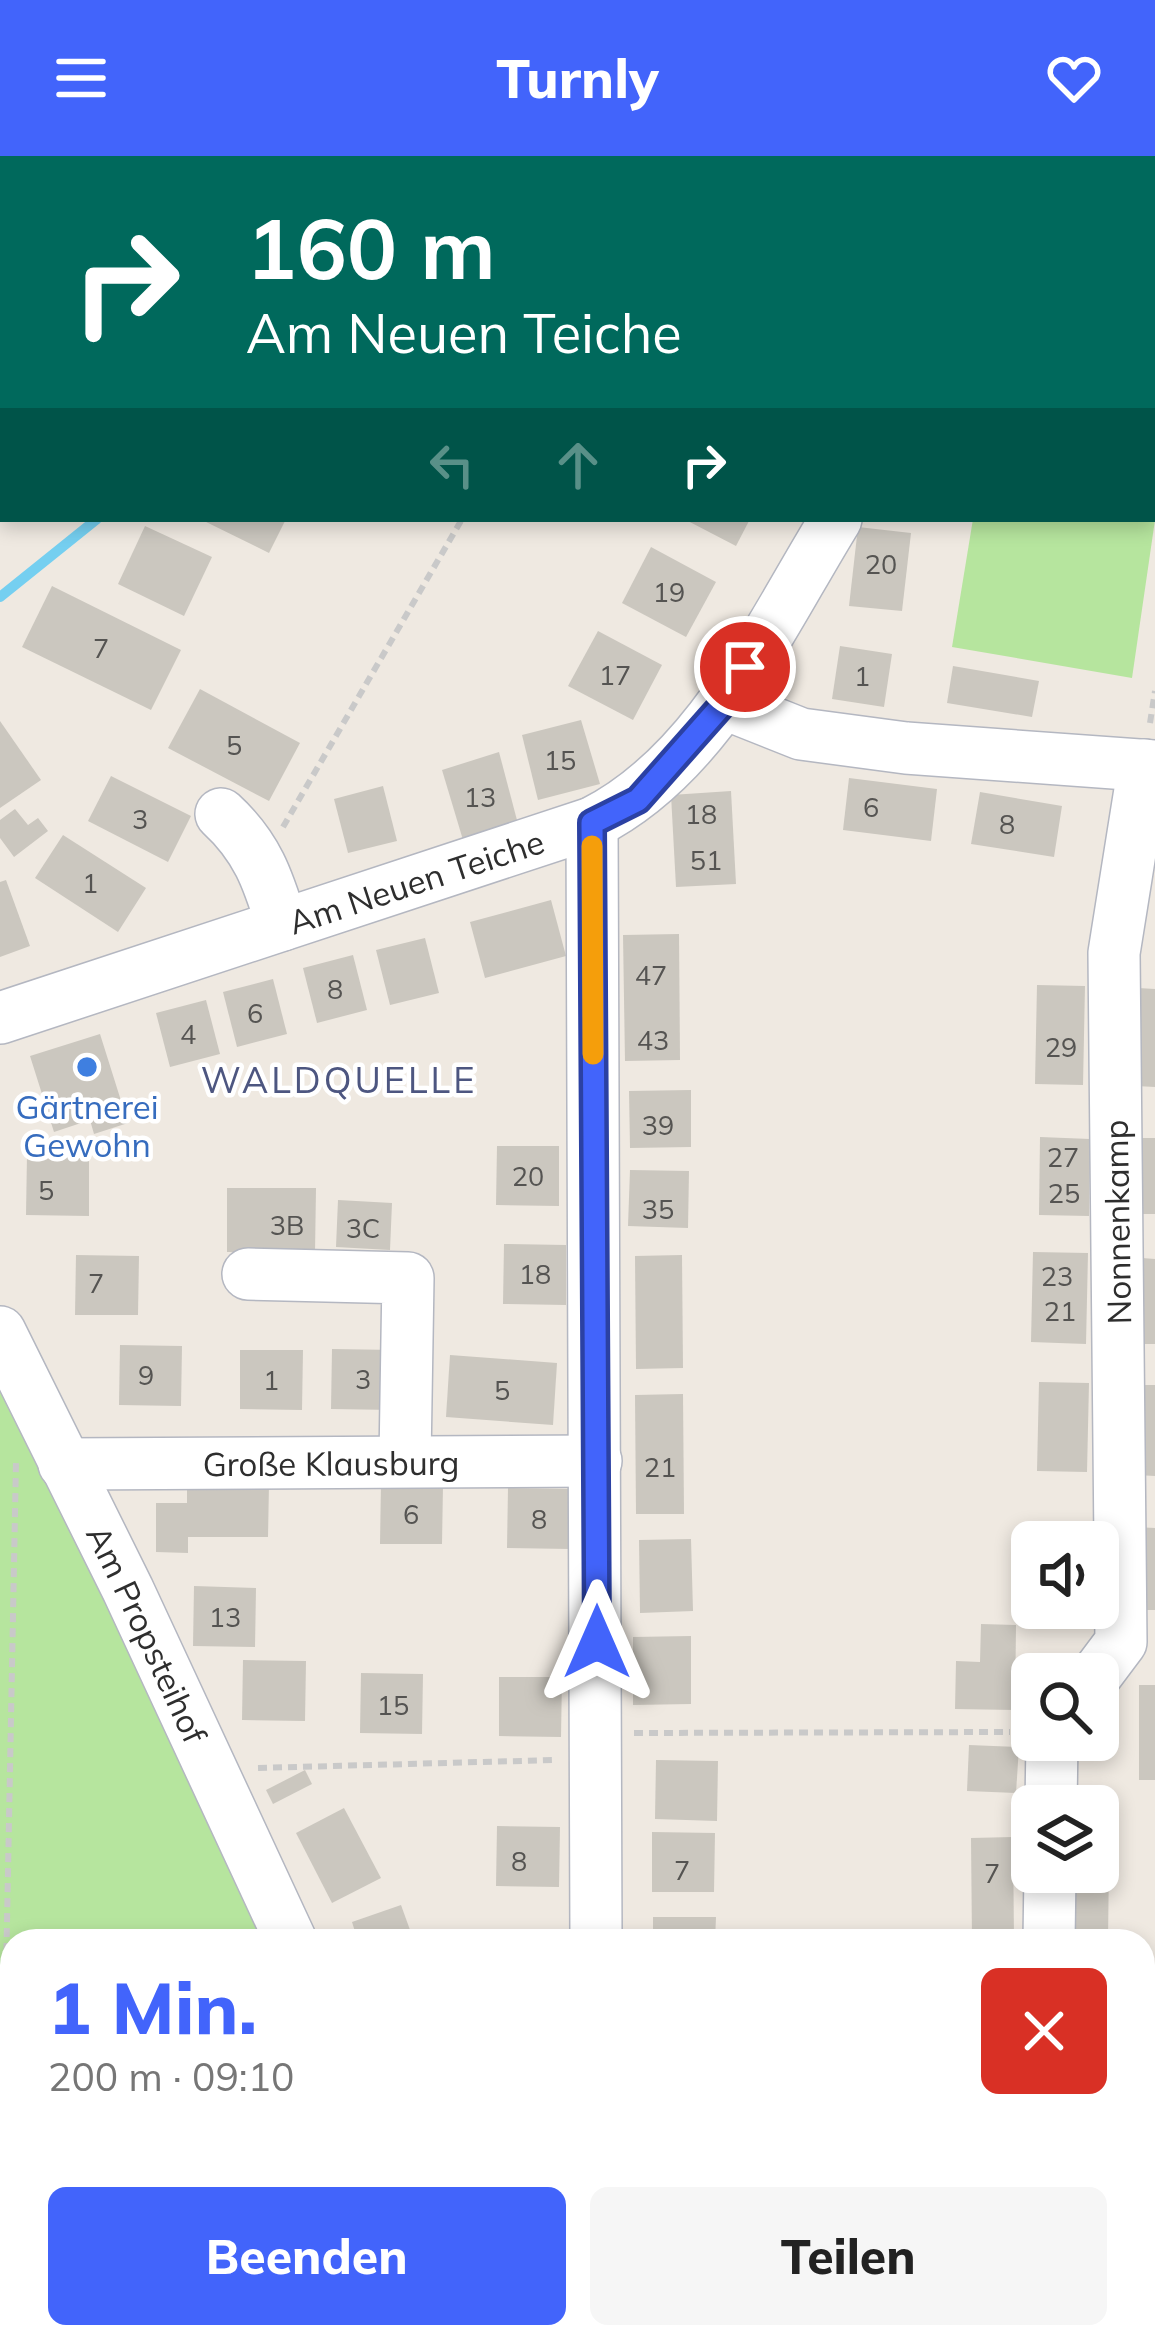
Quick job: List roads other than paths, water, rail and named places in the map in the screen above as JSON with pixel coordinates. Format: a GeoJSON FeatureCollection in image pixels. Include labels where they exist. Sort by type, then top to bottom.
{"type":"FeatureCollection","features":[{"type":"Feature","properties":{"kind":"street","name":"Am Neuen Teiche"},"geometry":{"type":"LineString","coordinates":[[0,1018],[592,823],[638,800],[723,704],[834,522]]}},
{"type":"Feature","properties":{"kind":"street"},"geometry":{"type":"LineString","coordinates":[[723,704],[801,734],[906,748],[1150,765]]}},
{"type":"Feature","properties":{"kind":"street","name":"Nonnenkamp"},"geometry":{"type":"LineString","coordinates":[[1113,1653],[1121,1642],[1114,953],[1150,765]]}},
{"type":"Feature","properties":{"kind":"street"},"geometry":{"type":"LineString","coordinates":[[592,823],[596,1929]]}},
{"type":"Feature","properties":{"kind":"street"},"geometry":{"type":"LineString","coordinates":[[210,825],[249,839],[262,863],[272,929],[210,825]]}},
{"type":"Feature","properties":{"kind":"street"},"geometry":{"type":"LineString","coordinates":[[248,1274],[408,1278],[405,1459]]}},
{"type":"Feature","properties":{"kind":"street","name":"Am Propsteihof"},"geometry":{"type":"LineString","coordinates":[[0,1332],[40,1461],[209,1770],[285,1929]]}},
{"type":"Feature","properties":{"kind":"street","name":"Große Klausburg"},"geometry":{"type":"LineString","coordinates":[[40,1461],[596,1461]]}},
{"type":"Feature","properties":{"kind":"street"},"geometry":{"type":"LineString","coordinates":[[1049,1929],[1050,1893]]}},
{"type":"Feature","properties":{"kind":"waterway"},"geometry":{"type":"LineString","coordinates":[[0,597],[93,522]]}},
{"type":"Feature","properties":{"kind":"place","name":"Gärtnerei Gewohn"},"geometry":{"type":"Point","coordinates":[87,1067]}},
{"type":"Feature","properties":{"kind":"district","name":"WALDQUELLE"},"geometry":{"type":"Point","coordinates":[339,1079]}}]}
